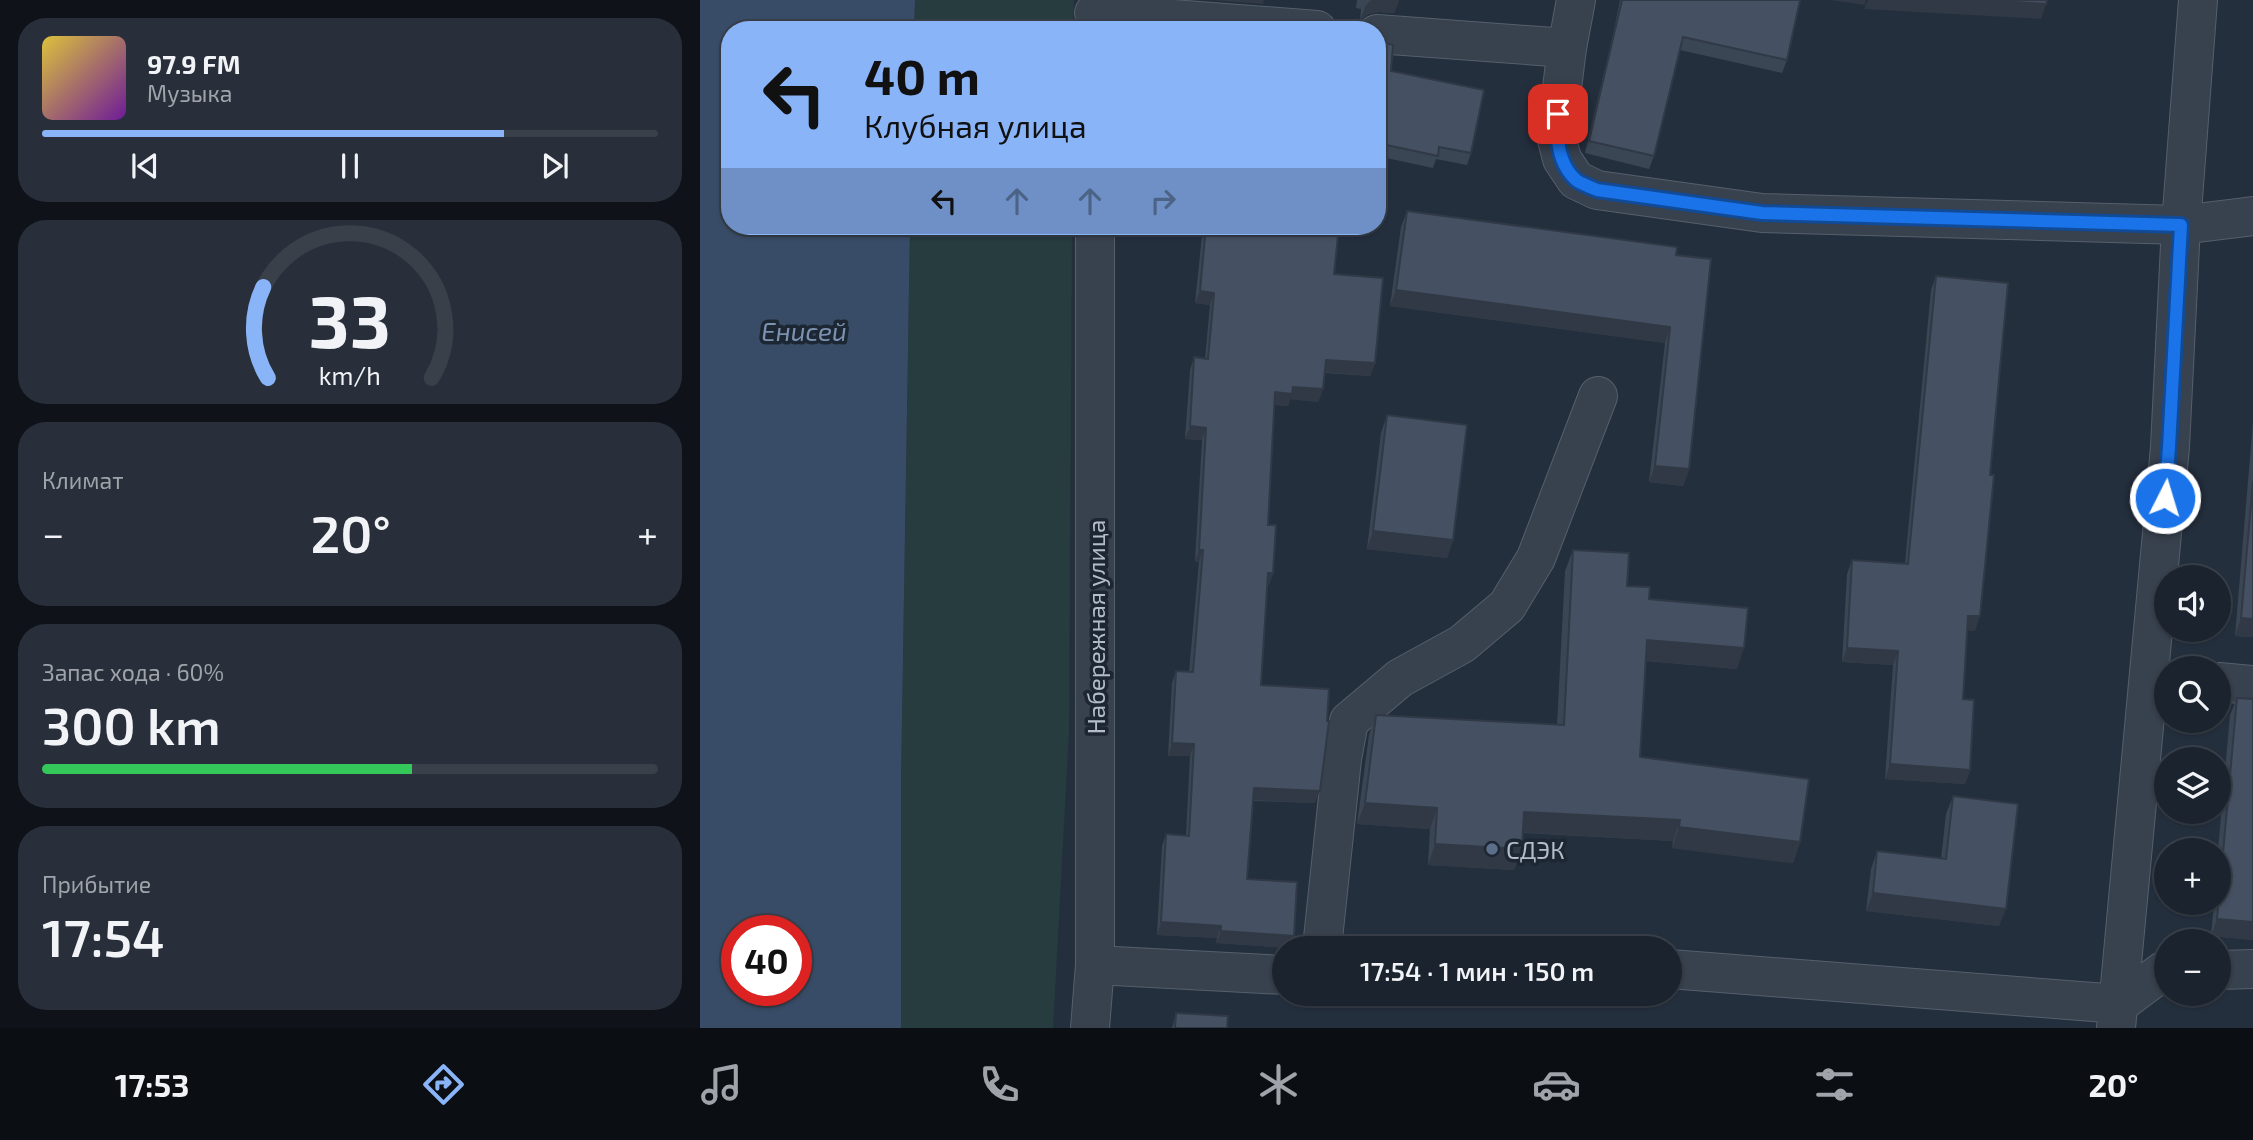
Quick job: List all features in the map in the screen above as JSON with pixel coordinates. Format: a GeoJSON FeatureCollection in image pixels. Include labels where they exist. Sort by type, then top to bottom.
{"type":"FeatureCollection","features":[{"type":"Feature","properties":{"kind":"street"},"geometry":{"type":"LineString","coordinates":[[1576,0],[1556,136],[1562,159],[1576,180],[1597,190],[1762,213],[2181,225],[2253,216]]}},
{"type":"Feature","properties":{"kind":"street"},"geometry":{"type":"LineString","coordinates":[[2158,656],[2181,225],[2198,0]]}},
{"type":"Feature","properties":{"kind":"street"},"geometry":{"type":"LineString","coordinates":[[1095,14],[1192,21]]}},
{"type":"Feature","properties":{"kind":"street"},"geometry":{"type":"LineString","coordinates":[[1386,35],[1567,48]]}},
{"type":"Feature","properties":{"kind":"street","name":"Набережная улица"},"geometry":{"type":"LineString","coordinates":[[1090,1028],[1095,965],[1095,235]]}},
{"type":"Feature","properties":{"kind":"street"},"geometry":{"type":"LineString","coordinates":[[1323,936],[1342,758],[1349,721],[1401,678],[1462,644],[1507,606],[1536,558],[1598,396]]}},
{"type":"Feature","properties":{"kind":"street"},"geometry":{"type":"LineString","coordinates":[[2231,683],[2253,685]]}},
{"type":"Feature","properties":{"kind":"street"},"geometry":{"type":"LineString","coordinates":[[2118,1016],[2154,701]]}},
{"type":"Feature","properties":{"kind":"street"},"geometry":{"type":"LineString","coordinates":[[1095,965],[1272,974]]}},
{"type":"Feature","properties":{"kind":"street"},"geometry":{"type":"LineString","coordinates":[[1682,970],[2118,1016]]}},
{"type":"Feature","properties":{"kind":"street"},"geometry":{"type":"LineString","coordinates":[[2231,970],[2253,970]]}},
{"type":"Feature","properties":{"kind":"street"},"geometry":{"type":"LineString","coordinates":[[2118,1016],[2154,980]]}},
{"type":"Feature","properties":{"kind":"green space"},"geometry":{"type":"Polygon","coordinates":[[[915,0],[1074,0],[1073,21],[914,21],[915,0]]]}},
{"type":"Feature","properties":{"kind":"green space"},"geometry":{"type":"Polygon","coordinates":[[[910,235],[1072,235],[1069,732],[1053,1028],[901,1028],[901,780],[910,235]]]}},
{"type":"Feature","properties":{"kind":"water","name":"Енисей"},"geometry":{"type":"Polygon","coordinates":[[[700,0],[915,0],[914,21],[721,21],[721,235],[910,235],[901,780],[901,1028],[700,1028],[700,0]]]}},
{"type":"Feature","properties":{"kind":"building"},"geometry":{"type":"Polygon","coordinates":[[[1622,0],[1800,0],[1787,60],[1683,37],[1654,156],[1589,141],[1622,0]]]}},
{"type":"Feature","properties":{"kind":"building"},"geometry":{"type":"Polygon","coordinates":[[[1986,0],[2047,0],[2046,4],[1986,0]]]}},
{"type":"Feature","properties":{"kind":"building"},"geometry":{"type":"Polygon","coordinates":[[[1386,43],[1393,45],[1391,71],[1484,90],[1471,153],[1439,147],[1438,156],[1386,145],[1386,43]]]}},
{"type":"Feature","properties":{"kind":"building"},"geometry":{"type":"Polygon","coordinates":[[[1407,211],[1677,247],[1676,255],[1711,259],[1689,469],[1655,466],[1670,327],[1396,290],[1407,211]]]}},
{"type":"Feature","properties":{"kind":"building"},"geometry":{"type":"Polygon","coordinates":[[[1205,235],[1338,235],[1334,274],[1383,278],[1375,363],[1326,360],[1323,389],[1293,387],[1292,394],[1275,392],[1268,525],[1276,525],[1273,573],[1268,573],[1261,685],[1329,689],[1329,721],[1320,791],[1254,788],[1247,879],[1297,882],[1294,936],[1221,931],[1221,926],[1161,922],[1166,834],[1189,836],[1194,744],[1172,743],[1176,671],[1193,672],[1203,550],[1199,550],[1206,428],[1190,426],[1194,357],[1208,359],[1214,293],[1200,291],[1205,235]]]}},
{"type":"Feature","properties":{"kind":"building"},"geometry":{"type":"Polygon","coordinates":[[[1936,276],[2008,283],[1990,475],[1994,475],[1980,616],[1968,616],[1963,699],[1974,700],[1970,770],[1890,764],[1898,651],[1847,648],[1852,560],[1908,564],[1936,276]]]}},
{"type":"Feature","properties":{"kind":"building"},"geometry":{"type":"Polygon","coordinates":[[[1387,415],[1467,425],[1453,540],[1373,531],[1387,415]]]}},
{"type":"Feature","properties":{"kind":"building"},"geometry":{"type":"Polygon","coordinates":[[[2253,481],[2253,619],[2241,618],[2253,481]]]}},
{"type":"Feature","properties":{"kind":"building"},"geometry":{"type":"Polygon","coordinates":[[[1573,550],[1629,553],[1627,586],[1650,587],[1649,599],[1748,608],[1744,648],[1647,640],[1640,757],[1809,779],[1800,842],[1679,827],[1680,820],[1524,812],[1522,849],[1435,844],[1437,808],[1365,803],[1376,715],[1564,725],[1573,550]]]}},
{"type":"Feature","properties":{"kind":"building"},"geometry":{"type":"Polygon","coordinates":[[[2237,698],[2253,699],[2253,922],[2217,919],[2217,915],[2231,915],[2231,838],[2224,838],[2226,824],[2231,824],[2231,764],[2237,698]]]}},
{"type":"Feature","properties":{"kind":"building"},"geometry":{"type":"Polygon","coordinates":[[[1953,796],[2018,804],[2006,909],[1873,893],[1877,851],[1946,859],[1953,796]]]}},
{"type":"Feature","properties":{"kind":"building"},"geometry":{"type":"Polygon","coordinates":[[[1176,1013],[1228,1016],[1227,1028],[1175,1028],[1176,1013]]]}},
{"type":"Feature","properties":{"kind":"place","name":"СДЭК"},"geometry":{"type":"Point","coordinates":[1492,849]}},
{"type":"Feature","properties":{"kind":"route"},"geometry":{"type":"LineString","coordinates":[[1558,114],[1556,136],[1562,159],[1576,180],[1597,190],[1762,213],[2181,225],[2165,498]]}}]}
